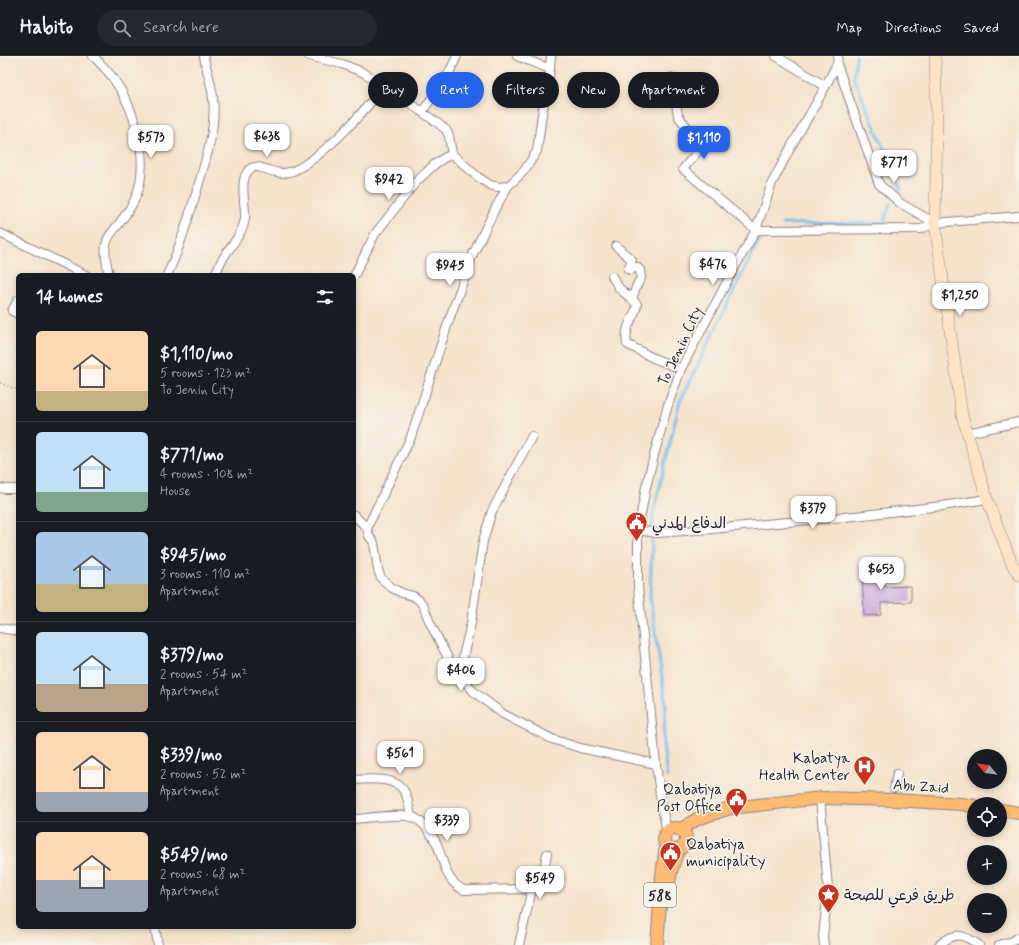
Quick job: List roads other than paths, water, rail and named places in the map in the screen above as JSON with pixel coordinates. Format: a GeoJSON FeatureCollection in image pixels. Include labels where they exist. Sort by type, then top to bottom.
{"type":"FeatureCollection","features":[{"type":"Feature","properties":{"kind":"main road","name":"Abu Zaid"},"geometry":{"type":"LineString","coordinates":[[680,830],[697,819],[730,808],[820,798],[894,800],[967,805]]}},
{"type":"Feature","properties":{"kind":"main road"},"geometry":{"type":"LineString","coordinates":[[1007,811],[1019,813]]}},
{"type":"Feature","properties":{"kind":"main road"},"geometry":{"type":"LineString","coordinates":[[673,829],[680,830],[685,838],[684,845],[679,849],[671,849],[666,845],[664,838],[667,832],[673,829]]}},
{"type":"Feature","properties":{"kind":"main road","name":"588"},"geometry":{"type":"LineString","coordinates":[[657,945],[662,876],[666,845]]}},
{"type":"Feature","properties":{"kind":"main road","name":"588"},"geometry":{"type":"LineString","coordinates":[[663,945],[670,876],[675,857],[679,849]]}},
{"type":"Feature","properties":{"kind":"street"},"geometry":{"type":"LineString","coordinates":[[93,56],[113,78],[131,113],[140,147],[142,163],[139,189],[134,201],[109,235],[106,244],[105,253],[109,273]]}},
{"type":"Feature","properties":{"kind":"street"},"geometry":{"type":"LineString","coordinates":[[168,273],[183,236],[211,140],[214,117],[213,98],[204,56]]}},
{"type":"Feature","properties":{"kind":"street"},"geometry":{"type":"LineString","coordinates":[[309,56],[342,64],[368,75]]}},
{"type":"Feature","properties":{"kind":"street"},"geometry":{"type":"LineString","coordinates":[[422,112],[449,73],[457,56]]}},
{"type":"Feature","properties":{"kind":"street"},"geometry":{"type":"LineString","coordinates":[[517,56],[550,69]]}},
{"type":"Feature","properties":{"kind":"street"},"geometry":{"type":"LineString","coordinates":[[367,528],[410,438],[449,320],[473,254],[508,186],[524,170],[537,151],[551,56]]}},
{"type":"Feature","properties":{"kind":"street"},"geometry":{"type":"LineString","coordinates":[[776,56],[825,86]]}},
{"type":"Feature","properties":{"kind":"street"},"geometry":{"type":"LineString","coordinates":[[935,56],[937,123],[935,223],[962,415],[986,499],[1012,564],[1019,575]]}},
{"type":"Feature","properties":{"kind":"street"},"geometry":{"type":"LineString","coordinates":[[838,60],[879,184],[900,202],[935,223]]}},
{"type":"Feature","properties":{"kind":"street","name":"To Jenin City"},"geometry":{"type":"LineString","coordinates":[[667,832],[656,764],[638,587],[638,530],[646,487],[656,444],[681,369],[756,230],[772,183],[838,60]]}},
{"type":"Feature","properties":{"kind":"street"},"geometry":{"type":"LineString","coordinates":[[216,273],[240,234],[244,220],[244,178],[247,171],[252,168],[260,167],[277,172],[288,172],[298,168],[340,137],[368,106]]}},
{"type":"Feature","properties":{"kind":"street"},"geometry":{"type":"LineString","coordinates":[[417,108],[446,130],[449,136],[452,154],[478,177],[490,185],[499,187],[508,186]]}},
{"type":"Feature","properties":{"kind":"street"},"geometry":{"type":"LineString","coordinates":[[677,108],[678,116],[692,133],[700,139],[702,145],[683,169],[756,230],[921,229],[935,223],[1019,216]]}},
{"type":"Feature","properties":{"kind":"street"},"geometry":{"type":"LineString","coordinates":[[356,273],[375,234],[416,182],[434,164],[452,154]]}},
{"type":"Feature","properties":{"kind":"street"},"geometry":{"type":"LineString","coordinates":[[0,232],[82,273]]}},
{"type":"Feature","properties":{"kind":"street"},"geometry":{"type":"LineString","coordinates":[[616,246],[632,260],[628,269],[630,270],[637,267],[640,270],[641,278],[636,287],[632,300]]}},
{"type":"Feature","properties":{"kind":"street"},"geometry":{"type":"LineString","coordinates":[[612,276],[619,288],[637,304],[627,328],[627,344],[653,358],[681,369]]}},
{"type":"Feature","properties":{"kind":"street"},"geometry":{"type":"LineString","coordinates":[[16,304],[12,311],[16,313]]}},
{"type":"Feature","properties":{"kind":"street"},"geometry":{"type":"LineString","coordinates":[[967,433],[1019,422]]}},
{"type":"Feature","properties":{"kind":"street"},"geometry":{"type":"LineString","coordinates":[[459,674],[471,623],[484,541],[492,511],[532,436]]}},
{"type":"Feature","properties":{"kind":"street"},"geometry":{"type":"LineString","coordinates":[[0,488],[6,490],[16,489]]}},
{"type":"Feature","properties":{"kind":"street"},"geometry":{"type":"LineString","coordinates":[[638,530],[657,533],[711,529],[855,516],[942,506],[986,499]]}},
{"type":"Feature","properties":{"kind":"street"},"geometry":{"type":"LineString","coordinates":[[356,517],[367,528],[369,536],[374,543],[378,570],[381,578],[392,588],[413,596],[419,600],[423,605],[430,623],[449,660],[474,692],[503,714],[552,739],[580,748],[656,764]]}},
{"type":"Feature","properties":{"kind":"street"},"geometry":{"type":"LineString","coordinates":[[0,628],[16,631]]}},
{"type":"Feature","properties":{"kind":"street"},"geometry":{"type":"LineString","coordinates":[[894,788],[897,774]]}},
{"type":"Feature","properties":{"kind":"street"},"geometry":{"type":"LineString","coordinates":[[356,780],[370,778],[387,780],[402,787],[405,792],[411,817]]}},
{"type":"Feature","properties":{"kind":"street"},"geometry":{"type":"LineString","coordinates":[[820,798],[828,888],[823,937],[824,945]]}},
{"type":"Feature","properties":{"kind":"street"},"geometry":{"type":"LineString","coordinates":[[356,819],[411,817],[420,822],[436,842],[446,872],[452,883],[464,890],[532,889]]}},
{"type":"Feature","properties":{"kind":"street"},"geometry":{"type":"LineString","coordinates":[[519,945],[532,889],[538,884],[542,877],[546,854]]}},
{"type":"Feature","properties":{"kind":"street"},"geometry":{"type":"LineString","coordinates":[[155,929],[158,945]]}},
{"type":"Feature","properties":{"kind":"street"},"geometry":{"type":"LineString","coordinates":[[939,945],[947,938],[960,935],[978,945]]}},
{"type":"Feature","properties":{"kind":"street"},"geometry":{"type":"LineString","coordinates":[[999,945],[1013,941],[1019,937]]}},
{"type":"Feature","properties":{"kind":"waterway"},"geometry":{"type":"LineString","coordinates":[[856,56],[854,78],[901,189]]}},
{"type":"Feature","properties":{"kind":"waterway"},"geometry":{"type":"LineString","coordinates":[[782,224],[884,223],[890,204]]}},
{"type":"Feature","properties":{"kind":"waterway"},"geometry":{"type":"LineString","coordinates":[[667,776],[663,745],[666,704],[650,597],[653,514],[680,401],[760,240]]}},
{"type":"Feature","properties":{"kind":"place","name":"الدفاع المدني"},"geometry":{"type":"Point","coordinates":[636,542]}},
{"type":"Feature","properties":{"kind":"place","name":"Kabatya Health Center"},"geometry":{"type":"Point","coordinates":[865,786]}},
{"type":"Feature","properties":{"kind":"place","name":"Qabatiya Post Office"},"geometry":{"type":"Point","coordinates":[737,818]}},
{"type":"Feature","properties":{"kind":"place","name":"Qabatiya municipality"},"geometry":{"type":"Point","coordinates":[671,872]}},
{"type":"Feature","properties":{"kind":"place","name":"طريق فرعي للصحة"},"geometry":{"type":"Point","coordinates":[829,914]}}]}
